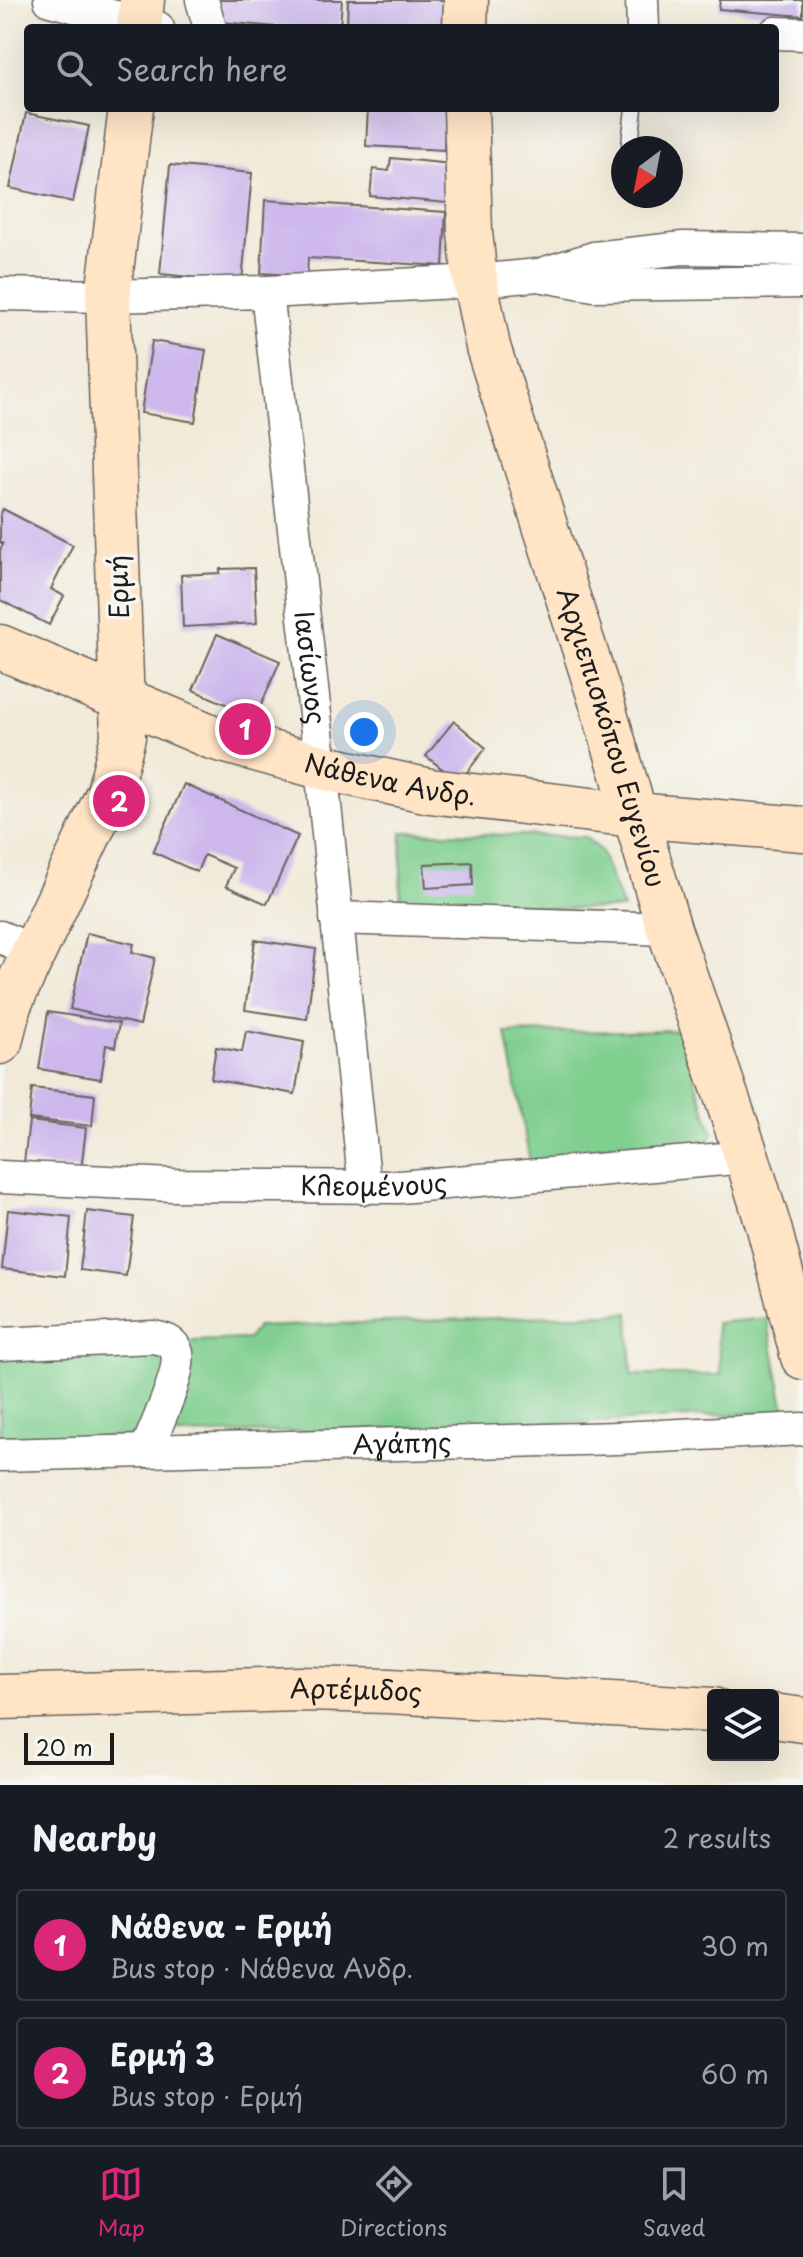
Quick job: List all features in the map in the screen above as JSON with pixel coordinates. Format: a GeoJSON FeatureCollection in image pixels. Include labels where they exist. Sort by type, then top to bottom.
{"type":"FeatureCollection","features":[{"type":"Feature","properties":{"kind":"street"},"geometry":{"type":"LineString","coordinates":[[50,0],[145,20]]}},
{"type":"Feature","properties":{"kind":"street"},"geometry":{"type":"LineString","coordinates":[[202,0],[209,24]]}},
{"type":"Feature","properties":{"kind":"street"},"geometry":{"type":"LineString","coordinates":[[465,24],[466,0]]}},
{"type":"Feature","properties":{"kind":"street"},"geometry":{"type":"LineString","coordinates":[[642,0],[643,24]]}},
{"type":"Feature","properties":{"kind":"street"},"geometry":{"type":"LineString","coordinates":[[779,33],[803,34]]}},
{"type":"Feature","properties":{"kind":"street","name":"Ερμή"},"geometry":{"type":"LineString","coordinates":[[0,1042],[9,1005],[17,944],[109,792],[121,746],[123,698],[108,296],[131,112]]}},
{"type":"Feature","properties":{"kind":"street","name":"Αρχιεπισκόπου Ευγενίου"},"geometry":{"type":"LineString","coordinates":[[466,112],[475,281],[493,367],[597,689],[669,929],[747,1157],[803,1357]]}},
{"type":"Feature","properties":{"kind":"street"},"geometry":{"type":"LineString","coordinates":[[0,294],[108,296],[267,292],[475,281],[538,275],[594,258],[683,248],[803,250]]}},
{"type":"Feature","properties":{"kind":"street"},"geometry":{"type":"LineString","coordinates":[[538,275],[594,285],[803,282]]}},
{"type":"Feature","properties":{"kind":"street","name":"Ιασίωνος"},"geometry":{"type":"LineString","coordinates":[[267,292],[365,1188]]}},
{"type":"Feature","properties":{"kind":"street","name":"Νάθενα Ανδρ."},"geometry":{"type":"LineString","coordinates":[[0,647],[212,737],[321,767],[430,791],[634,815],[803,829]]}},
{"type":"Feature","properties":{"kind":"street"},"geometry":{"type":"LineString","coordinates":[[336,918],[669,929]]}},
{"type":"Feature","properties":{"kind":"street","name":"Κλεομένους"},"geometry":{"type":"LineString","coordinates":[[0,1177],[173,1185],[365,1188],[429,1186],[747,1157]]}},
{"type":"Feature","properties":{"kind":"street"},"geometry":{"type":"LineString","coordinates":[[0,1344],[166,1339],[177,1353],[178,1369],[146,1451]]}},
{"type":"Feature","properties":{"kind":"street","name":"Αγάπης"},"geometry":{"type":"LineString","coordinates":[[0,1455],[602,1438],[803,1429]]}},
{"type":"Feature","properties":{"kind":"street","name":"Αρτέμιδος"},"geometry":{"type":"LineString","coordinates":[[0,1697],[300,1689],[390,1691],[707,1710]]}},
{"type":"Feature","properties":{"kind":"street"},"geometry":{"type":"LineString","coordinates":[[779,1717],[803,1720]]}},
{"type":"Feature","properties":{"kind":"lane"},"geometry":{"type":"LineString","coordinates":[[631,136],[634,112]]}},
{"type":"Feature","properties":{"kind":"green space"},"geometry":{"type":"Polygon","coordinates":[[[402,832],[585,837],[601,851],[623,909],[400,906],[402,832]]]}},
{"type":"Feature","properties":{"kind":"green space"},"geometry":{"type":"Polygon","coordinates":[[[678,1030],[713,1133],[708,1142],[530,1162],[506,1033],[678,1030]]]}},
{"type":"Feature","properties":{"kind":"green space"},"geometry":{"type":"Polygon","coordinates":[[[629,1313],[632,1375],[721,1375],[716,1323],[767,1318],[785,1411],[624,1421],[0,1441],[0,1348],[248,1339],[257,1327],[629,1313]]]}},
{"type":"Feature","properties":{"kind":"building"},"geometry":{"type":"Polygon","coordinates":[[[214,0],[342,0],[340,24],[212,21],[214,0]]]}},
{"type":"Feature","properties":{"kind":"building"},"geometry":{"type":"Polygon","coordinates":[[[348,0],[453,0],[451,24],[347,24],[348,0]]]}},
{"type":"Feature","properties":{"kind":"building"},"geometry":{"type":"Polygon","coordinates":[[[720,0],[803,0],[803,16],[719,9],[720,0]]]}},
{"type":"Feature","properties":{"kind":"building"},"geometry":{"type":"Polygon","coordinates":[[[368,112],[446,112],[444,150],[366,146],[368,112]]]}},
{"type":"Feature","properties":{"kind":"building"},"geometry":{"type":"Polygon","coordinates":[[[26,113],[89,126],[73,202],[10,188],[26,113]]]}},
{"type":"Feature","properties":{"kind":"building"},"geometry":{"type":"Polygon","coordinates":[[[391,158],[451,164],[447,203],[370,196],[373,169],[389,171],[391,158]]]}},
{"type":"Feature","properties":{"kind":"building"},"geometry":{"type":"Polygon","coordinates":[[[170,165],[252,173],[242,282],[160,274],[170,165]]]}},
{"type":"Feature","properties":{"kind":"building"},"geometry":{"type":"Polygon","coordinates":[[[265,200],[446,212],[443,266],[308,258],[307,276],[261,273],[265,200]]]}},
{"type":"Feature","properties":{"kind":"building"},"geometry":{"type":"Polygon","coordinates":[[[152,341],[206,350],[195,422],[141,413],[152,341]]]}},
{"type":"Feature","properties":{"kind":"building"},"geometry":{"type":"Polygon","coordinates":[[[3,509],[73,545],[51,589],[64,596],[49,625],[0,600],[0,550],[3,544],[0,542],[0,516],[3,509]]]}},
{"type":"Feature","properties":{"kind":"building"},"geometry":{"type":"Polygon","coordinates":[[[254,568],[257,623],[183,627],[181,575],[254,568]]]}},
{"type":"Feature","properties":{"kind":"building"},"geometry":{"type":"Polygon","coordinates":[[[217,634],[280,661],[256,717],[193,690],[217,634]]]}},
{"type":"Feature","properties":{"kind":"building"},"geometry":{"type":"Polygon","coordinates":[[[454,721],[486,748],[459,782],[426,756],[454,721]]]}},
{"type":"Feature","properties":{"kind":"building"},"geometry":{"type":"Polygon","coordinates":[[[184,784],[298,836],[267,904],[226,886],[234,868],[204,855],[197,872],[153,852],[184,784]]]}},
{"type":"Feature","properties":{"kind":"building"},"geometry":{"type":"Polygon","coordinates":[[[472,862],[473,885],[426,888],[424,864],[472,862]]]}},
{"type":"Feature","properties":{"kind":"building"},"geometry":{"type":"Polygon","coordinates":[[[87,933],[134,944],[132,952],[155,958],[140,1025],[70,1009],[87,933]]]}},
{"type":"Feature","properties":{"kind":"building"},"geometry":{"type":"Polygon","coordinates":[[[255,940],[316,949],[307,1019],[245,1010],[255,940]]]}},
{"type":"Feature","properties":{"kind":"building"},"geometry":{"type":"Polygon","coordinates":[[[48,1012],[119,1023],[115,1047],[106,1045],[101,1079],[39,1069],[48,1012]]]}},
{"type":"Feature","properties":{"kind":"building"},"geometry":{"type":"Polygon","coordinates":[[[246,1031],[304,1042],[295,1094],[211,1079],[216,1047],[242,1052],[246,1031]]]}},
{"type":"Feature","properties":{"kind":"building"},"geometry":{"type":"Polygon","coordinates":[[[32,1088],[95,1095],[92,1126],[29,1119],[32,1088]]]}},
{"type":"Feature","properties":{"kind":"building"},"geometry":{"type":"Polygon","coordinates":[[[29,1121],[86,1128],[81,1170],[24,1163],[29,1121]]]}},
{"type":"Feature","properties":{"kind":"building"},"geometry":{"type":"Polygon","coordinates":[[[8,1210],[71,1217],[65,1276],[2,1269],[8,1210]]]}},
{"type":"Feature","properties":{"kind":"building"},"geometry":{"type":"Polygon","coordinates":[[[87,1211],[134,1217],[126,1276],[80,1270],[87,1211]]]}},
{"type":"Feature","properties":{"kind":"place","name":"Νάθενα - Ερμή"},"geometry":{"type":"Point","coordinates":[245,729]}},
{"type":"Feature","properties":{"kind":"place","name":"Ερμή 3"},"geometry":{"type":"Point","coordinates":[119,801]}}]}
